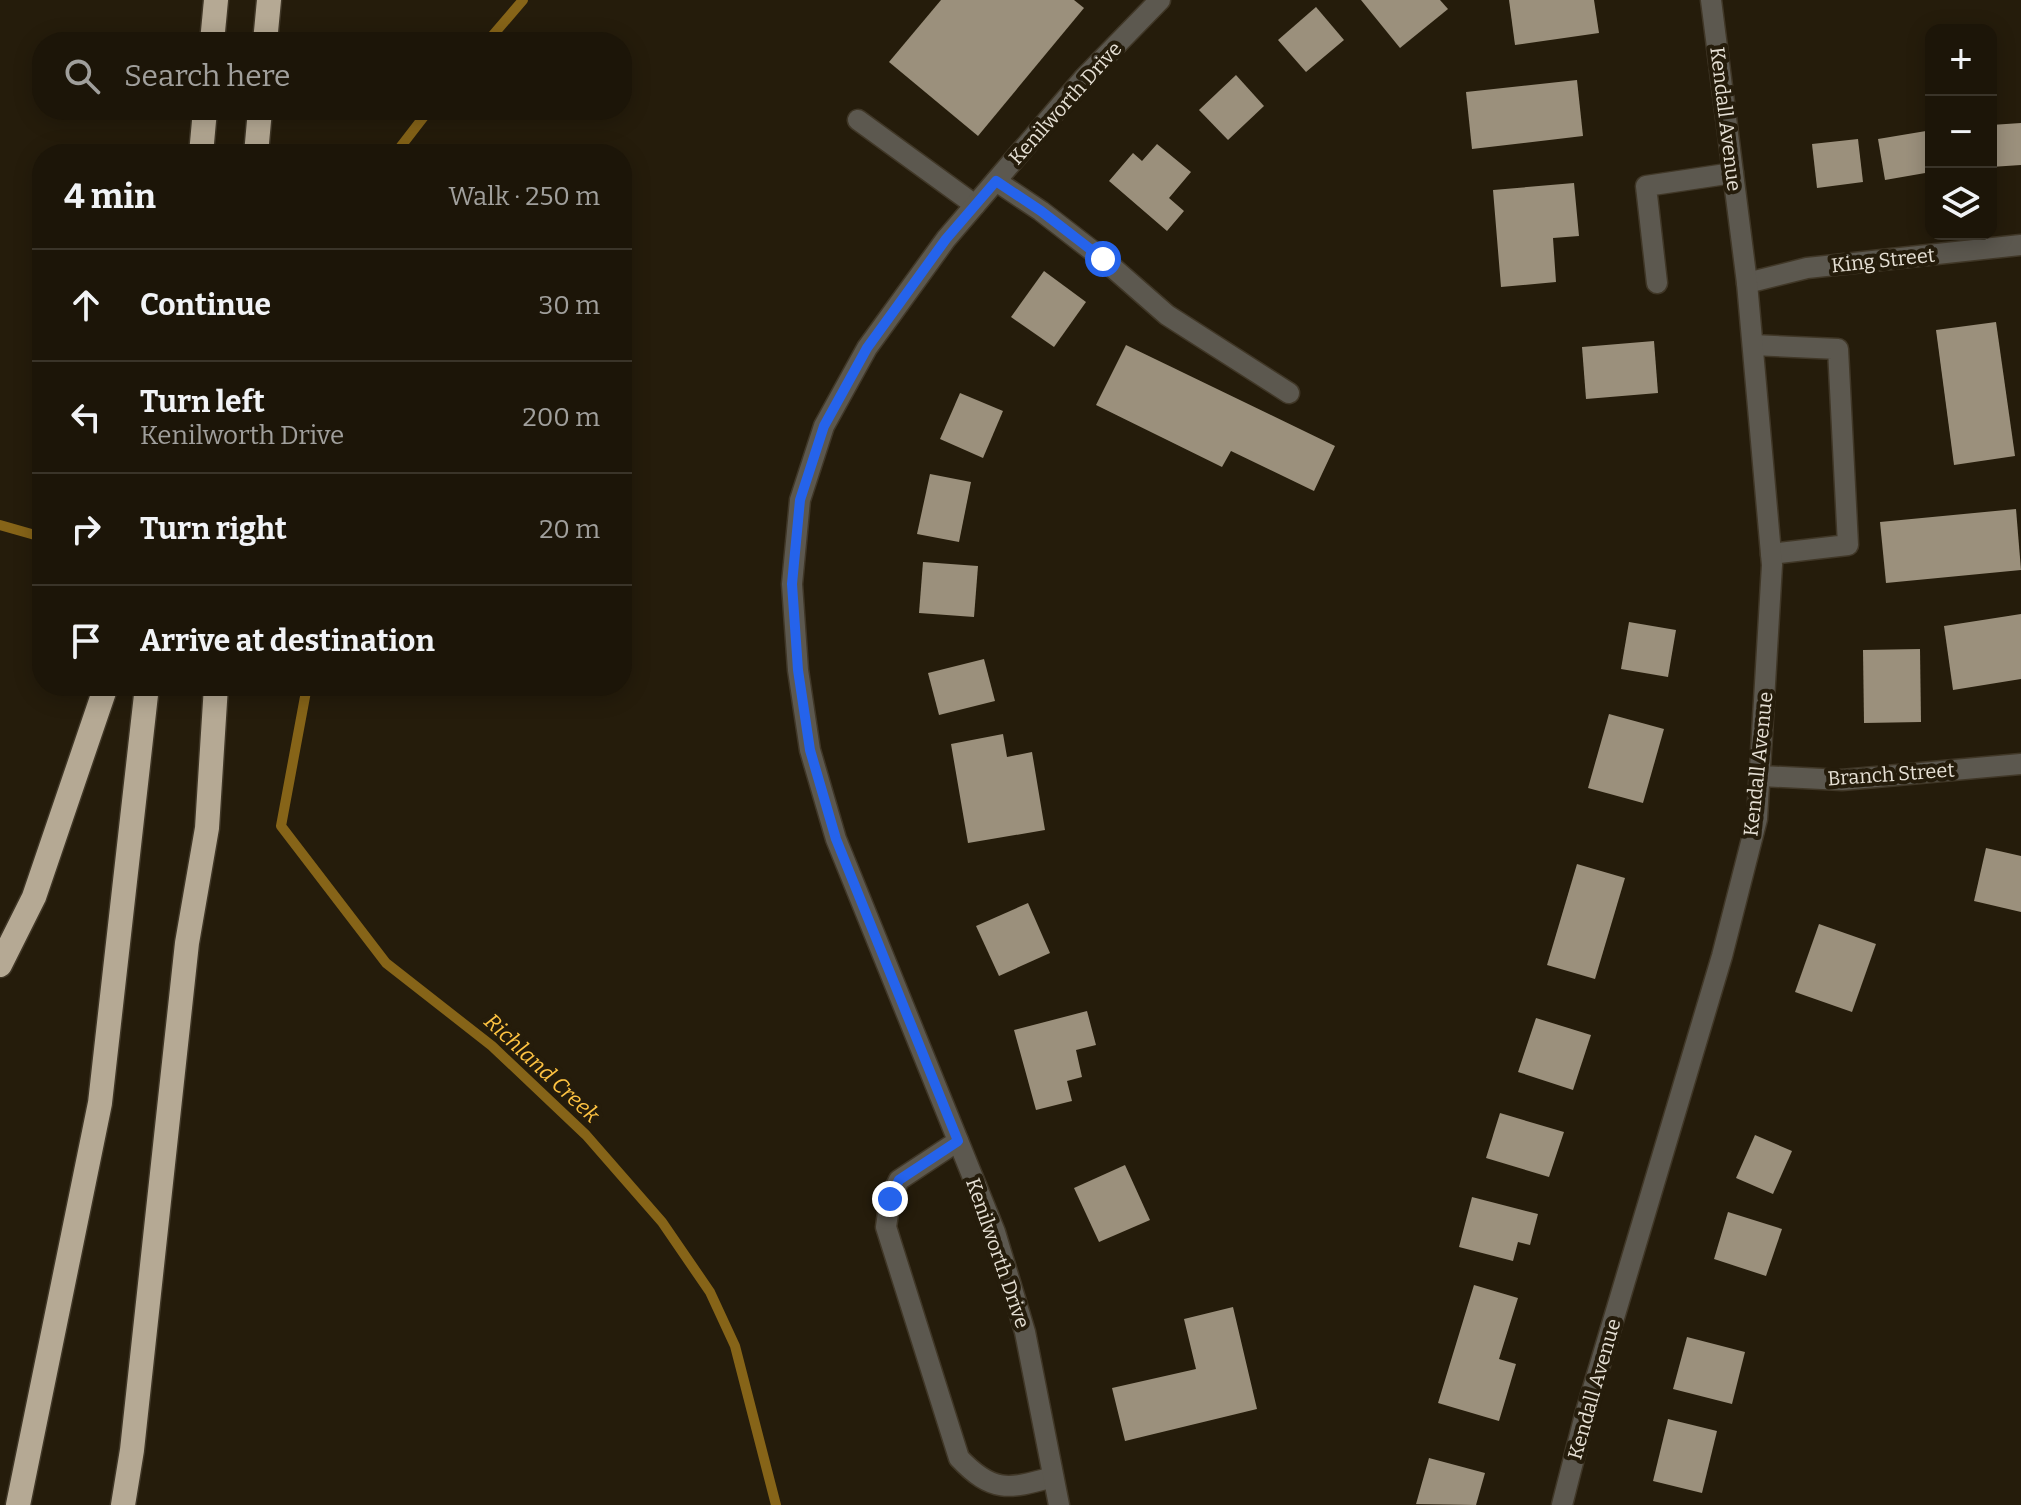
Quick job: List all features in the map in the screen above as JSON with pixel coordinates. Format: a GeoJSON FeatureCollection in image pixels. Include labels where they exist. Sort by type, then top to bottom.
{"type":"FeatureCollection","features":[{"type":"Feature","properties":{"kind":"highway"},"geometry":{"type":"LineString","coordinates":[[213,32],[216,0]]}},
{"type":"Feature","properties":{"kind":"highway"},"geometry":{"type":"LineString","coordinates":[[266,32],[269,0]]}},
{"type":"Feature","properties":{"kind":"highway"},"geometry":{"type":"LineString","coordinates":[[202,144],[204,120]]}},
{"type":"Feature","properties":{"kind":"highway"},"geometry":{"type":"LineString","coordinates":[[257,144],[259,120]]}},
{"type":"Feature","properties":{"kind":"highway"},"geometry":{"type":"LineString","coordinates":[[0,965],[34,897],[103,696]]}},
{"type":"Feature","properties":{"kind":"highway"},"geometry":{"type":"LineString","coordinates":[[18,1505],[100,1103],[146,696]]}},
{"type":"Feature","properties":{"kind":"highway"},"geometry":{"type":"LineString","coordinates":[[123,1505],[132,1450],[187,943],[207,828],[215,696]]}},
{"type":"Feature","properties":{"kind":"street","name":"Kenilworth Drive"},"geometry":{"type":"LineString","coordinates":[[1059,1505],[1025,1332],[995,1232],[836,839],[810,750],[798,670],[792,584],[800,500],[824,426],[867,348],[946,239],[1084,78],[1160,0]]}},
{"type":"Feature","properties":{"kind":"street","name":"Kendall Avenue"},"geometry":{"type":"LineString","coordinates":[[1562,1505],[1585,1415],[1722,956],[1757,819],[1771,554],[1747,283],[1711,0]]}},
{"type":"Feature","properties":{"kind":"street"},"geometry":{"type":"LineString","coordinates":[[858,120],[975,205]]}},
{"type":"Feature","properties":{"kind":"street"},"geometry":{"type":"LineString","coordinates":[[1657,283],[1646,186],[1733,173]]}},
{"type":"Feature","properties":{"kind":"street"},"geometry":{"type":"LineString","coordinates":[[996,181],[1103,259],[1167,315],[1289,393]]}},
{"type":"Feature","properties":{"kind":"street","name":"King Street"},"geometry":{"type":"LineString","coordinates":[[1747,283],[1807,268],[2021,245]]}},
{"type":"Feature","properties":{"kind":"street"},"geometry":{"type":"LineString","coordinates":[[1753,345],[1838,349],[1848,545],[1771,554]]}},
{"type":"Feature","properties":{"kind":"street","name":"Branch Street"},"geometry":{"type":"LineString","coordinates":[[1761,776],[1842,780],[2021,764]]}},
{"type":"Feature","properties":{"kind":"street"},"geometry":{"type":"LineString","coordinates":[[958,1141],[899,1180],[890,1199],[886,1227],[959,1458],[976,1476],[1012,1488],[1053,1477]]}},
{"type":"Feature","properties":{"kind":"building"},"geometry":{"type":"Polygon","coordinates":[[[941,0],[1074,0],[1084,8],[978,136],[889,62],[941,0]]]}},
{"type":"Feature","properties":{"kind":"building"},"geometry":{"type":"Polygon","coordinates":[[[1361,0],[1440,0],[1448,9],[1400,48],[1361,0]]]}},
{"type":"Feature","properties":{"kind":"building"},"geometry":{"type":"Polygon","coordinates":[[[1509,0],[1594,0],[1599,33],[1515,45],[1509,0]]]}},
{"type":"Feature","properties":{"kind":"building"},"geometry":{"type":"Polygon","coordinates":[[[1316,7],[1344,40],[1306,72],[1278,40],[1316,7]]]}},
{"type":"Feature","properties":{"kind":"building"},"geometry":{"type":"Polygon","coordinates":[[[1236,75],[1264,106],[1228,140],[1199,110],[1236,75]]]}},
{"type":"Feature","properties":{"kind":"building"},"geometry":{"type":"Polygon","coordinates":[[[1577,80],[1583,136],[1472,149],[1466,92],[1577,80]]]}},
{"type":"Feature","properties":{"kind":"building"},"geometry":{"type":"Polygon","coordinates":[[[2021,123],[2021,165],[1997,167],[1997,125],[2021,123]]]}},
{"type":"Feature","properties":{"kind":"building"},"geometry":{"type":"Polygon","coordinates":[[[1925,131],[1925,173],[1885,180],[1878,139],[1925,131]]]}},
{"type":"Feature","properties":{"kind":"building"},"geometry":{"type":"Polygon","coordinates":[[[1858,139],[1863,182],[1817,188],[1812,144],[1858,139]]]}},
{"type":"Feature","properties":{"kind":"building"},"geometry":{"type":"Polygon","coordinates":[[[1157,144],[1191,172],[1169,198],[1184,211],[1167,231],[1109,181],[1133,153],[1142,161],[1157,144]]]}},
{"type":"Feature","properties":{"kind":"building"},"geometry":{"type":"Polygon","coordinates":[[[1574,183],[1579,236],[1553,238],[1556,282],[1501,287],[1493,190],[1574,183]]]}},
{"type":"Feature","properties":{"kind":"building"},"geometry":{"type":"Polygon","coordinates":[[[1044,271],[1086,302],[1054,347],[1011,317],[1044,271]]]}},
{"type":"Feature","properties":{"kind":"building"},"geometry":{"type":"Polygon","coordinates":[[[1996,322],[2015,456],[1954,465],[1936,330],[1996,322]]]}},
{"type":"Feature","properties":{"kind":"building"},"geometry":{"type":"Polygon","coordinates":[[[1654,341],[1658,393],[1586,399],[1582,347],[1654,341]]]}},
{"type":"Feature","properties":{"kind":"building"},"geometry":{"type":"Polygon","coordinates":[[[1126,345],[1335,446],[1314,491],[1231,451],[1222,467],[1096,405],[1126,345]]]}},
{"type":"Feature","properties":{"kind":"building"},"geometry":{"type":"Polygon","coordinates":[[[960,393],[1003,411],[983,458],[940,439],[960,393]]]}},
{"type":"Feature","properties":{"kind":"building"},"geometry":{"type":"Polygon","coordinates":[[[930,474],[971,482],[959,542],[917,534],[930,474]]]}},
{"type":"Feature","properties":{"kind":"building"},"geometry":{"type":"Polygon","coordinates":[[[2016,509],[2021,570],[1886,583],[1880,522],[2016,509]]]}},
{"type":"Feature","properties":{"kind":"building"},"geometry":{"type":"Polygon","coordinates":[[[923,562],[978,566],[974,617],[919,613],[923,562]]]}},
{"type":"Feature","properties":{"kind":"building"},"geometry":{"type":"Polygon","coordinates":[[[2021,614],[2021,679],[1953,690],[1944,626],[2021,614]]]}},
{"type":"Feature","properties":{"kind":"building"},"geometry":{"type":"Polygon","coordinates":[[[1629,622],[1676,630],[1668,677],[1621,669],[1629,622]]]}},
{"type":"Feature","properties":{"kind":"building"},"geometry":{"type":"Polygon","coordinates":[[[1920,649],[1921,722],[1864,723],[1863,650],[1920,649]]]}},
{"type":"Feature","properties":{"kind":"building"},"geometry":{"type":"Polygon","coordinates":[[[984,659],[995,701],[939,715],[928,673],[984,659]]]}},
{"type":"Feature","properties":{"kind":"building"},"geometry":{"type":"Polygon","coordinates":[[[1609,714],[1664,729],[1643,803],[1588,788],[1609,714]]]}},
{"type":"Feature","properties":{"kind":"building"},"geometry":{"type":"Polygon","coordinates":[[[1003,734],[1007,757],[1032,752],[1045,830],[968,843],[951,744],[1003,734]]]}},
{"type":"Feature","properties":{"kind":"building"},"geometry":{"type":"Polygon","coordinates":[[[1986,848],[2021,856],[2021,912],[1974,901],[1986,848]]]}},
{"type":"Feature","properties":{"kind":"building"},"geometry":{"type":"Polygon","coordinates":[[[1577,864],[1625,878],[1595,979],[1547,965],[1577,864]]]}},
{"type":"Feature","properties":{"kind":"building"},"geometry":{"type":"Polygon","coordinates":[[[1028,903],[1050,953],[999,976],[976,926],[1028,903]]]}},
{"type":"Feature","properties":{"kind":"building"},"geometry":{"type":"Polygon","coordinates":[[[1819,924],[1876,944],[1852,1012],[1795,992],[1819,924]]]}},
{"type":"Feature","properties":{"kind":"building"},"geometry":{"type":"Polygon","coordinates":[[[1087,1011],[1096,1045],[1076,1050],[1082,1077],[1067,1081],[1072,1101],[1036,1110],[1014,1030],[1087,1011]]]}},
{"type":"Feature","properties":{"kind":"building"},"geometry":{"type":"Polygon","coordinates":[[[1536,1018],[1591,1035],[1573,1090],[1518,1072],[1536,1018]]]}},
{"type":"Feature","properties":{"kind":"building"},"geometry":{"type":"Polygon","coordinates":[[[1500,1113],[1564,1132],[1549,1177],[1486,1158],[1500,1113]]]}},
{"type":"Feature","properties":{"kind":"building"},"geometry":{"type":"Polygon","coordinates":[[[1755,1135],[1792,1151],[1773,1194],[1736,1178],[1755,1135]]]}},
{"type":"Feature","properties":{"kind":"building"},"geometry":{"type":"Polygon","coordinates":[[[1125,1165],[1150,1220],[1099,1242],[1074,1188],[1125,1165]]]}},
{"type":"Feature","properties":{"kind":"building"},"geometry":{"type":"Polygon","coordinates":[[[1472,1197],[1538,1214],[1530,1245],[1518,1242],[1513,1261],[1459,1247],[1472,1197]]]}},
{"type":"Feature","properties":{"kind":"building"},"geometry":{"type":"Polygon","coordinates":[[[1728,1212],[1782,1229],[1766,1276],[1714,1259],[1728,1212]]]}},
{"type":"Feature","properties":{"kind":"building"},"geometry":{"type":"Polygon","coordinates":[[[1474,1285],[1518,1298],[1499,1359],[1516,1364],[1499,1421],[1438,1403],[1474,1285]]]}},
{"type":"Feature","properties":{"kind":"building"},"geometry":{"type":"Polygon","coordinates":[[[1233,1307],[1257,1409],[1125,1441],[1112,1388],[1196,1369],[1184,1319],[1233,1307]]]}},
{"type":"Feature","properties":{"kind":"building"},"geometry":{"type":"Polygon","coordinates":[[[1687,1337],[1745,1352],[1732,1404],[1673,1389],[1687,1337]]]}},
{"type":"Feature","properties":{"kind":"building"},"geometry":{"type":"Polygon","coordinates":[[[1668,1419],[1717,1431],[1702,1493],[1653,1481],[1668,1419]]]}},
{"type":"Feature","properties":{"kind":"building"},"geometry":{"type":"Polygon","coordinates":[[[1429,1458],[1485,1473],[1476,1505],[1416,1504],[1429,1458]]]}},
{"type":"Feature","properties":{"kind":"waterway","name":"Richland Creek"},"geometry":{"type":"LineString","coordinates":[[496,32],[523,0]]}},
{"type":"Feature","properties":{"kind":"waterway","name":"Richland Creek"},"geometry":{"type":"LineString","coordinates":[[403,144],[421,120]]}},
{"type":"Feature","properties":{"kind":"waterway"},"geometry":{"type":"LineString","coordinates":[[0,525],[32,534]]}},
{"type":"Feature","properties":{"kind":"waterway","name":"Richland Creek"},"geometry":{"type":"LineString","coordinates":[[305,696],[281,826],[386,963],[492,1046],[586,1135],[662,1222],[710,1292],[735,1346],[776,1505]]}},
{"type":"Feature","properties":{"kind":"route"},"geometry":{"type":"LineString","coordinates":[[890,1199],[899,1180],[958,1141],[836,839],[810,750],[798,670],[792,584],[800,500],[824,426],[867,348],[946,239],[996,181],[1103,259]]}}]}
